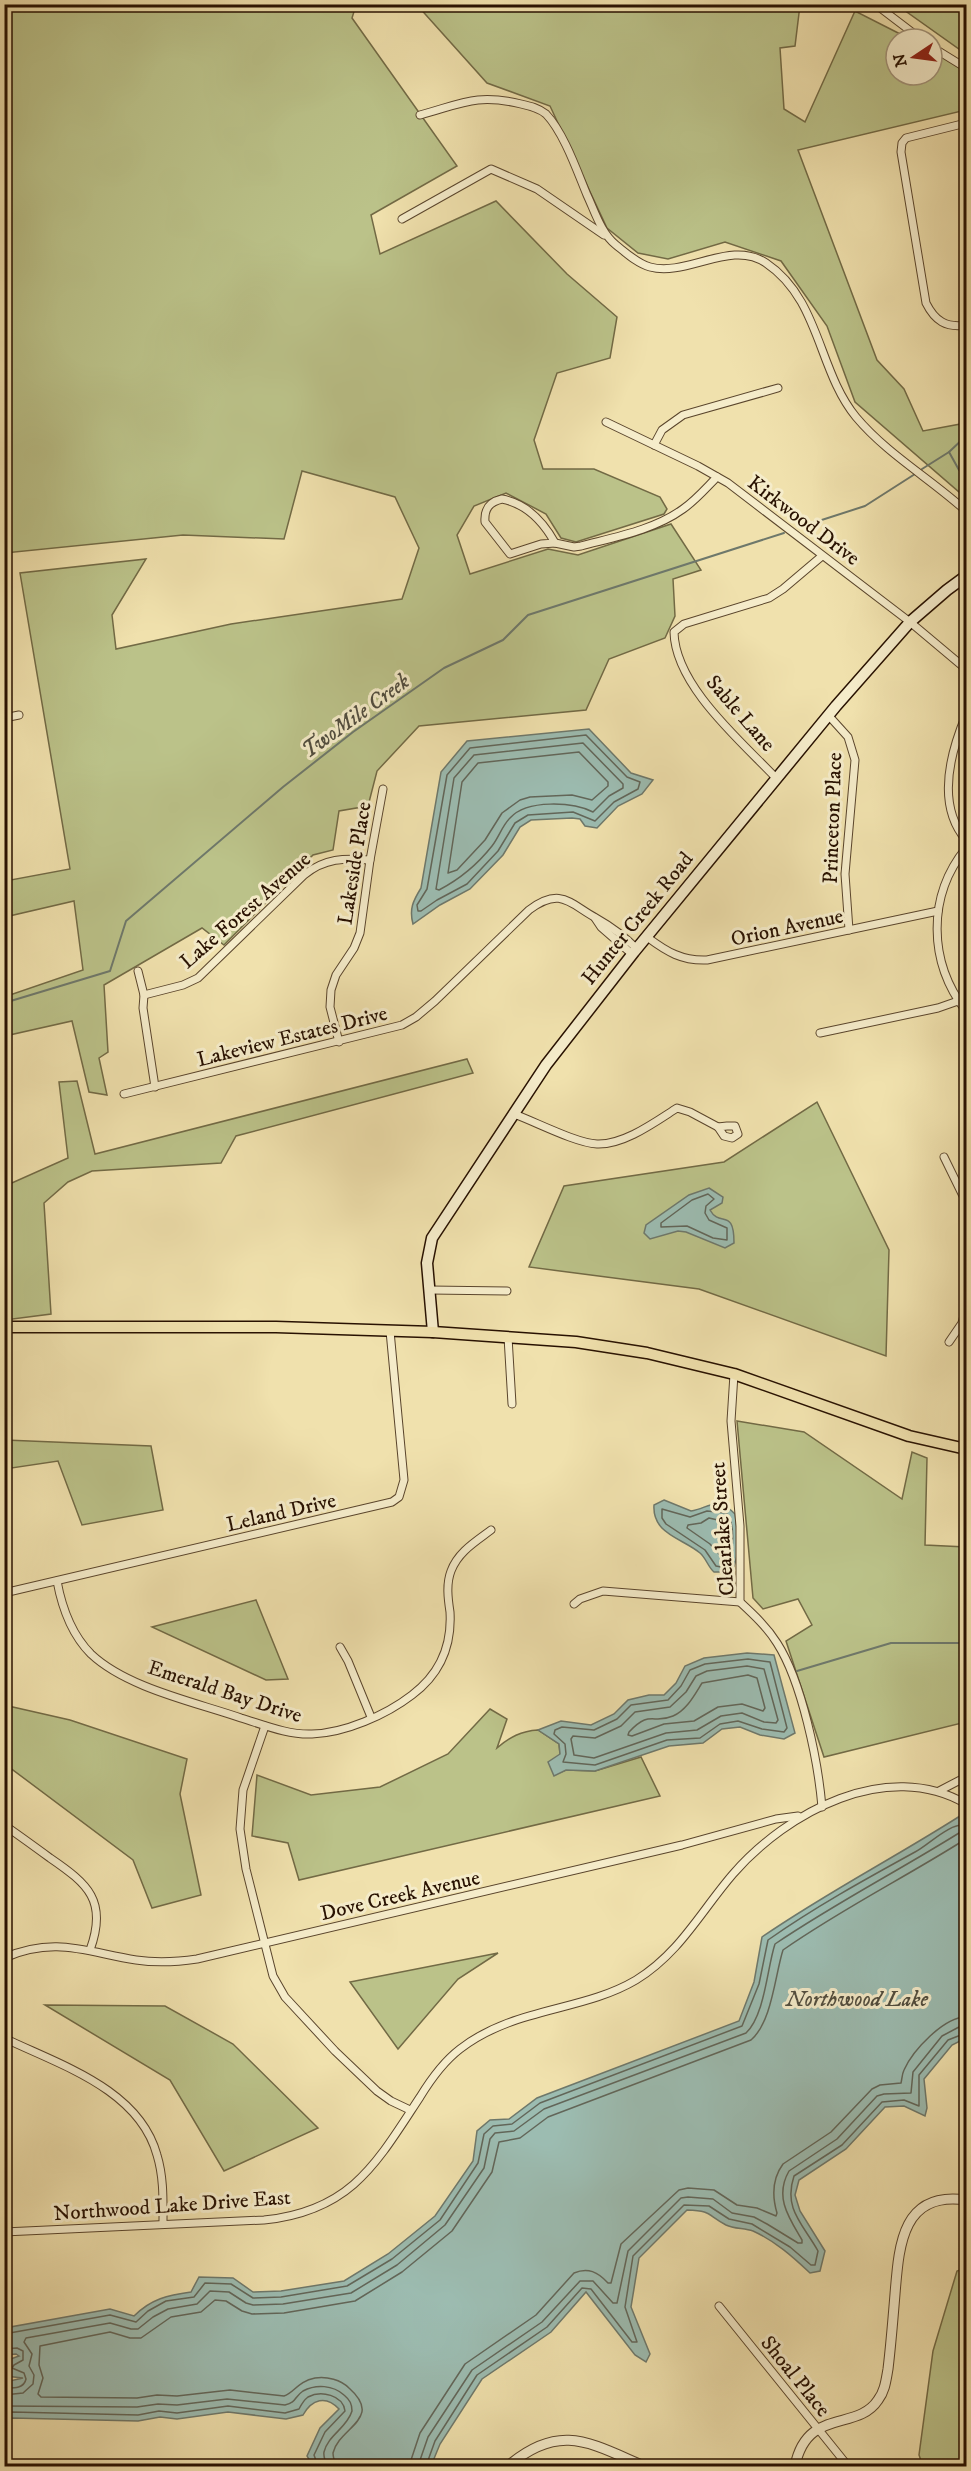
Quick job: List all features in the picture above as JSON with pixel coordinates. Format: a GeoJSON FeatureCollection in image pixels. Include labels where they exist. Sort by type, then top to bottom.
{"type":"FeatureCollection","features":[{"type":"Feature","properties":{"kind":"main road","name":"Hunter Creek Road"},"geometry":{"type":"LineString","coordinates":[[433,1332],[428,1255],[436,1230],[522,1099],[570,1032],[634,952],[829,716],[910,622],[966,576]]}},
{"type":"Feature","properties":{"kind":"main road"},"geometry":{"type":"LineString","coordinates":[[4,1327],[190,1326],[433,1332],[568,1341],[624,1349],[734,1374],[909,1436],[966,1449]]}},
{"type":"Feature","properties":{"kind":"street"},"geometry":{"type":"LineString","coordinates":[[875,4],[905,27]]}},
{"type":"Feature","properties":{"kind":"street"},"geometry":{"type":"LineString","coordinates":[[944,54],[966,68]]}},
{"type":"Feature","properties":{"kind":"street"},"geometry":{"type":"LineString","coordinates":[[420,115],[451,104],[475,99],[508,100],[540,109],[551,121],[562,141],[604,232],[609,238]]}},
{"type":"Feature","properties":{"kind":"street"},"geometry":{"type":"LineString","coordinates":[[966,123],[912,136],[902,143],[901,152],[926,303],[931,314],[938,321],[947,325],[966,325]]}},
{"type":"Feature","properties":{"kind":"street"},"geometry":{"type":"LineString","coordinates":[[402,219],[491,169],[537,189],[609,238],[641,263],[657,268],[673,267],[729,256],[753,257],[768,264],[785,281],[803,307],[825,351],[842,397],[856,417],[873,435],[966,511]]}},
{"type":"Feature","properties":{"kind":"street"},"geometry":{"type":"LineString","coordinates":[[654,445],[662,430],[683,415],[778,388]]}},
{"type":"Feature","properties":{"kind":"street","name":"Kirkwood Drive"},"geometry":{"type":"LineString","coordinates":[[606,422],[717,477],[910,622],[966,669]]}},
{"type":"Feature","properties":{"kind":"street"},"geometry":{"type":"LineString","coordinates":[[555,543],[543,523],[531,512],[517,504],[502,499],[488,506],[485,522],[510,554],[541,544],[555,543],[574,547],[661,521],[682,510],[700,496],[717,477]]}},
{"type":"Feature","properties":{"kind":"street","name":"Sable Lane"},"geometry":{"type":"LineString","coordinates":[[777,778],[705,702],[691,681],[677,652],[674,632],[684,624],[769,598],[822,556]]}},
{"type":"Feature","properties":{"kind":"street"},"geometry":{"type":"LineString","coordinates":[[966,714],[951,768],[948,793],[953,818],[966,840]]}},
{"type":"Feature","properties":{"kind":"street"},"geometry":{"type":"LineString","coordinates":[[4,718],[19,715]]}},
{"type":"Feature","properties":{"kind":"street","name":"Princeton Place"},"geometry":{"type":"LineString","coordinates":[[829,716],[844,730],[852,744],[855,759],[845,874],[849,930]]}},
{"type":"Feature","properties":{"kind":"street","name":"Lakeside Place"},"geometry":{"type":"LineString","coordinates":[[339,1042],[330,1007],[331,990],[336,975],[358,941],[383,789]]}},
{"type":"Feature","properties":{"kind":"street"},"geometry":{"type":"LineString","coordinates":[[966,848],[946,881],[938,911],[937,938],[946,977],[958,1001],[966,1011]]}},
{"type":"Feature","properties":{"kind":"street","name":"Lake Forest Avenue"},"geometry":{"type":"LineString","coordinates":[[144,995],[183,985],[198,978],[304,875],[317,866],[341,859],[370,860]]}},
{"type":"Feature","properties":{"kind":"street","name":"Lakeview Estates Drive"},"geometry":{"type":"LineString","coordinates":[[124,1094],[386,1030],[416,1017],[529,910],[543,901],[567,900],[582,908],[595,918],[601,927],[634,952]]}},
{"type":"Feature","properties":{"kind":"street","name":"Orion Avenue"},"geometry":{"type":"LineString","coordinates":[[647,937],[674,956],[690,960],[707,960],[938,911]]}},
{"type":"Feature","properties":{"kind":"street"},"geometry":{"type":"LineString","coordinates":[[138,971],[144,995],[143,1008],[155,1087]]}},
{"type":"Feature","properties":{"kind":"street"},"geometry":{"type":"LineString","coordinates":[[820,1033],[938,1008],[958,1001]]}},
{"type":"Feature","properties":{"kind":"street"},"geometry":{"type":"LineString","coordinates":[[514,1114],[596,1144],[613,1142],[628,1136],[677,1108],[690,1112],[718,1127]]}},
{"type":"Feature","properties":{"kind":"street"},"geometry":{"type":"LineString","coordinates":[[945,1156],[966,1202]]}},
{"type":"Feature","properties":{"kind":"street"},"geometry":{"type":"LineString","coordinates":[[430,1290],[507,1291]]}},
{"type":"Feature","properties":{"kind":"street"},"geometry":{"type":"LineString","coordinates":[[949,1342],[962,1323],[966,1308]]}},
{"type":"Feature","properties":{"kind":"street","name":"Leland Drive"},"geometry":{"type":"LineString","coordinates":[[4,1593],[377,1507],[399,1497],[403,1489],[404,1472],[390,1331]]}},
{"type":"Feature","properties":{"kind":"street"},"geometry":{"type":"LineString","coordinates":[[508,1336],[512,1404]]}},
{"type":"Feature","properties":{"kind":"street","name":"Clearlake Street"},"geometry":{"type":"LineString","coordinates":[[734,1374],[731,1421],[740,1526],[740,1602],[770,1632],[789,1667],[808,1730],[822,1807]]}},
{"type":"Feature","properties":{"kind":"street","name":"Emerald Bay Drive"},"geometry":{"type":"LineString","coordinates":[[57,1581],[71,1627],[91,1653],[111,1668],[155,1689],[265,1726],[312,1734],[344,1730],[372,1717],[412,1696],[430,1679],[439,1666],[450,1635],[448,1594],[451,1570],[464,1550],[491,1530]]}},
{"type":"Feature","properties":{"kind":"street"},"geometry":{"type":"LineString","coordinates":[[574,1604],[580,1599],[603,1591],[740,1602]]}},
{"type":"Feature","properties":{"kind":"street"},"geometry":{"type":"LineString","coordinates":[[339,1647],[348,1661],[372,1717]]}},
{"type":"Feature","properties":{"kind":"street"},"geometry":{"type":"LineString","coordinates":[[265,1726],[247,1773],[240,1813],[246,1869],[273,1976],[285,1997],[335,2051],[377,2091],[410,2110]]}},
{"type":"Feature","properties":{"kind":"street"},"geometry":{"type":"LineString","coordinates":[[939,1791],[966,1778]]}},
{"type":"Feature","properties":{"kind":"street","name":"Northwood Lake Drive East"},"geometry":{"type":"LineString","coordinates":[[4,2232],[280,2218],[327,2204],[366,2174],[448,2060],[473,2040],[510,2021],[620,1988],[656,1966],[679,1944],[734,1872],[800,1816],[872,1790],[896,1787],[939,1791],[966,1804]]}},
{"type":"Feature","properties":{"kind":"street","name":"Dove Creek Avenue"},"geometry":{"type":"LineString","coordinates":[[4,1958],[42,1946],[90,1950],[138,1961],[163,1962],[197,1959],[800,1816]]}},
{"type":"Feature","properties":{"kind":"street"},"geometry":{"type":"LineString","coordinates":[[4,1825],[69,1870],[87,1887],[95,1910],[93,1941],[90,1950]]}},
{"type":"Feature","properties":{"kind":"street"},"geometry":{"type":"LineString","coordinates":[[4,2038],[107,2090],[131,2111],[146,2131],[157,2153],[162,2177],[163,2224]]}},
{"type":"Feature","properties":{"kind":"street"},"geometry":{"type":"LineString","coordinates":[[795,2466],[799,2452],[817,2428],[860,2415],[879,2400],[885,2385],[897,2265],[907,2224],[931,2202],[947,2198],[966,2200]]}},
{"type":"Feature","properties":{"kind":"street","name":"Shoal Place"},"geometry":{"type":"LineString","coordinates":[[719,2306],[848,2466]]}},
{"type":"Feature","properties":{"kind":"street"},"geometry":{"type":"LineString","coordinates":[[508,2466],[535,2447],[567,2439],[591,2444],[644,2466]]}},
{"type":"Feature","properties":{"kind":"green space"},"geometry":{"type":"Polygon","coordinates":[[[5,5],[356,5],[352,18],[457,166],[371,215],[380,254],[496,201],[567,274],[617,317],[610,358],[557,373],[534,440],[543,469],[594,469],[660,497],[667,509],[664,514],[576,542],[561,538],[546,514],[506,493],[474,506],[457,535],[470,574],[548,549],[578,555],[671,524],[701,570],[673,579],[675,616],[665,638],[609,659],[586,710],[419,726],[377,771],[368,806],[339,811],[333,850],[313,855],[224,945],[202,928],[104,985],[108,1052],[99,1058],[107,1095],[89,1092],[72,1021],[5,1036],[4,997],[83,970],[74,901],[5,917],[5,881],[70,869],[20,573],[146,559],[112,615],[116,649],[231,624],[402,599],[419,548],[395,497],[302,471],[284,539],[183,535],[5,553],[5,5]]]}},
{"type":"Feature","properties":{"kind":"green space"},"geometry":{"type":"Polygon","coordinates":[[[417,5],[800,5],[795,46],[780,48],[784,109],[805,122],[855,11],[886,27],[884,27],[884,87],[944,87],[944,56],[966,68],[966,110],[798,150],[877,360],[904,389],[923,431],[966,423],[966,498],[855,402],[827,326],[781,261],[725,242],[668,259],[638,253],[607,228],[550,106],[487,83],[417,5]]]}},
{"type":"Feature","properties":{"kind":"green space"},"geometry":{"type":"Polygon","coordinates":[[[897,5],[959,5],[966,18],[966,54],[944,38],[944,27],[928,27],[897,5]]]}},
{"type":"Feature","properties":{"kind":"green space"},"geometry":{"type":"Polygon","coordinates":[[[467,1059],[473,1073],[236,1136],[221,1163],[92,1171],[68,1182],[44,1203],[51,1314],[5,1320],[5,1186],[68,1158],[59,1082],[77,1081],[95,1154],[467,1059]]]}},
{"type":"Feature","properties":{"kind":"green space"},"geometry":{"type":"Polygon","coordinates":[[[817,1102],[889,1250],[886,1356],[699,1289],[529,1267],[564,1186],[724,1162],[817,1102]]]}},
{"type":"Feature","properties":{"kind":"green space"},"geometry":{"type":"Polygon","coordinates":[[[737,1421],[804,1432],[902,1499],[912,1452],[927,1458],[925,1545],[966,1547],[966,1722],[824,1757],[786,1641],[812,1625],[798,1599],[763,1609],[753,1598],[737,1421]]]}},
{"type":"Feature","properties":{"kind":"green space"},"geometry":{"type":"Polygon","coordinates":[[[5,1440],[151,1446],[163,1510],[82,1525],[58,1461],[5,1469],[5,1440]]]}},
{"type":"Feature","properties":{"kind":"green space"},"geometry":{"type":"Polygon","coordinates":[[[256,1600],[288,1679],[266,1680],[152,1627],[256,1600]]]}},
{"type":"Feature","properties":{"kind":"green space"},"geometry":{"type":"Polygon","coordinates":[[[4,1705],[70,1720],[187,1759],[180,1794],[201,1895],[152,1908],[133,1860],[5,1764],[4,1705]]]}},
{"type":"Feature","properties":{"kind":"green space"},"geometry":{"type":"Polygon","coordinates":[[[490,1709],[507,1719],[497,1748],[516,1735],[538,1730],[559,1744],[560,1754],[554,1775],[566,1770],[595,1771],[641,1757],[660,1796],[299,1880],[288,1843],[252,1836],[257,1775],[311,1795],[380,1787],[448,1754],[490,1709]]]}},
{"type":"Feature","properties":{"kind":"green space"},"geometry":{"type":"Polygon","coordinates":[[[498,1953],[458,1979],[398,2049],[350,1982],[498,1953]]]}},
{"type":"Feature","properties":{"kind":"green space"},"geometry":{"type":"Polygon","coordinates":[[[45,2005],[165,2006],[233,2044],[318,2128],[224,2171],[170,2080],[45,2005]]]}},
{"type":"Feature","properties":{"kind":"green space"},"geometry":{"type":"Polygon","coordinates":[[[966,2268],[966,2466],[923,2466],[919,2455],[933,2351],[957,2271],[966,2268]]]}},
{"type":"Feature","properties":{"kind":"water"},"geometry":{"type":"Polygon","coordinates":[[[589,729],[631,773],[653,780],[642,794],[618,806],[597,828],[585,826],[580,819],[572,818],[531,820],[520,827],[503,855],[470,889],[440,905],[413,924],[412,909],[421,888],[441,772],[467,741],[589,729]]]}},
{"type":"Feature","properties":{"kind":"water"},"geometry":{"type":"Polygon","coordinates":[[[709,1188],[723,1197],[722,1203],[710,1210],[718,1218],[729,1221],[732,1225],[734,1243],[725,1248],[686,1232],[678,1231],[650,1239],[644,1233],[646,1225],[689,1195],[709,1188]]]}},
{"type":"Feature","properties":{"kind":"water"},"geometry":{"type":"Polygon","coordinates":[[[664,1500],[691,1511],[718,1504],[729,1508],[735,1514],[737,1554],[728,1576],[721,1572],[714,1572],[700,1553],[663,1529],[655,1515],[654,1505],[664,1500]]]}},
{"type":"Feature","properties":{"kind":"water"},"geometry":{"type":"Polygon","coordinates":[[[747,1653],[774,1655],[795,1733],[784,1739],[760,1735],[740,1727],[722,1729],[703,1743],[669,1746],[595,1771],[566,1770],[554,1776],[548,1762],[560,1754],[559,1744],[538,1730],[561,1721],[591,1725],[614,1714],[628,1700],[649,1695],[664,1695],[676,1683],[685,1666],[704,1658],[747,1653]]]}},
{"type":"Feature","properties":{"kind":"water","name":"Northwood Lake"},"geometry":{"type":"Polygon","coordinates":[[[960,1816],[966,1821],[966,2038],[952,2045],[924,2079],[927,2108],[925,2116],[904,2106],[885,2107],[846,2149],[799,2180],[795,2195],[800,2211],[825,2251],[820,2271],[810,2273],[783,2249],[753,2231],[729,2226],[705,2212],[687,2210],[639,2258],[631,2307],[650,2354],[646,2362],[635,2355],[586,2292],[551,2332],[482,2379],[440,2444],[431,2466],[313,2466],[307,2456],[320,2428],[339,2409],[324,2401],[315,2402],[303,2415],[286,2419],[228,2412],[177,2419],[160,2417],[138,2421],[12,2418],[5,2420],[5,2382],[23,2378],[5,2376],[5,2361],[19,2356],[5,2355],[5,2328],[110,2309],[134,2316],[160,2299],[191,2292],[199,2277],[233,2278],[253,2292],[281,2291],[344,2281],[388,2254],[435,2216],[473,2161],[477,2131],[490,2120],[509,2119],[537,2098],[739,2021],[754,1982],[762,1937],[960,1816]]]}},
{"type":"Feature","properties":{"kind":"waterway","name":"TwoMile Creek"},"geometry":{"type":"LineString","coordinates":[[922,469],[949,452],[966,436]]}},
{"type":"Feature","properties":{"kind":"waterway"},"geometry":{"type":"LineString","coordinates":[[949,452],[959,470],[966,476]]}},
{"type":"Feature","properties":{"kind":"waterway","name":"TwoMile Creek"},"geometry":{"type":"LineString","coordinates":[[800,527],[865,506],[915,474]]}},
{"type":"Feature","properties":{"kind":"waterway","name":"TwoMile Creek"},"geometry":{"type":"LineString","coordinates":[[4,1003],[110,971],[126,921],[283,787],[353,732],[444,668],[503,640],[528,615],[784,533]]}},
{"type":"Feature","properties":{"kind":"waterway"},"geometry":{"type":"LineString","coordinates":[[797,1671],[891,1643],[961,1643]]}}]}
